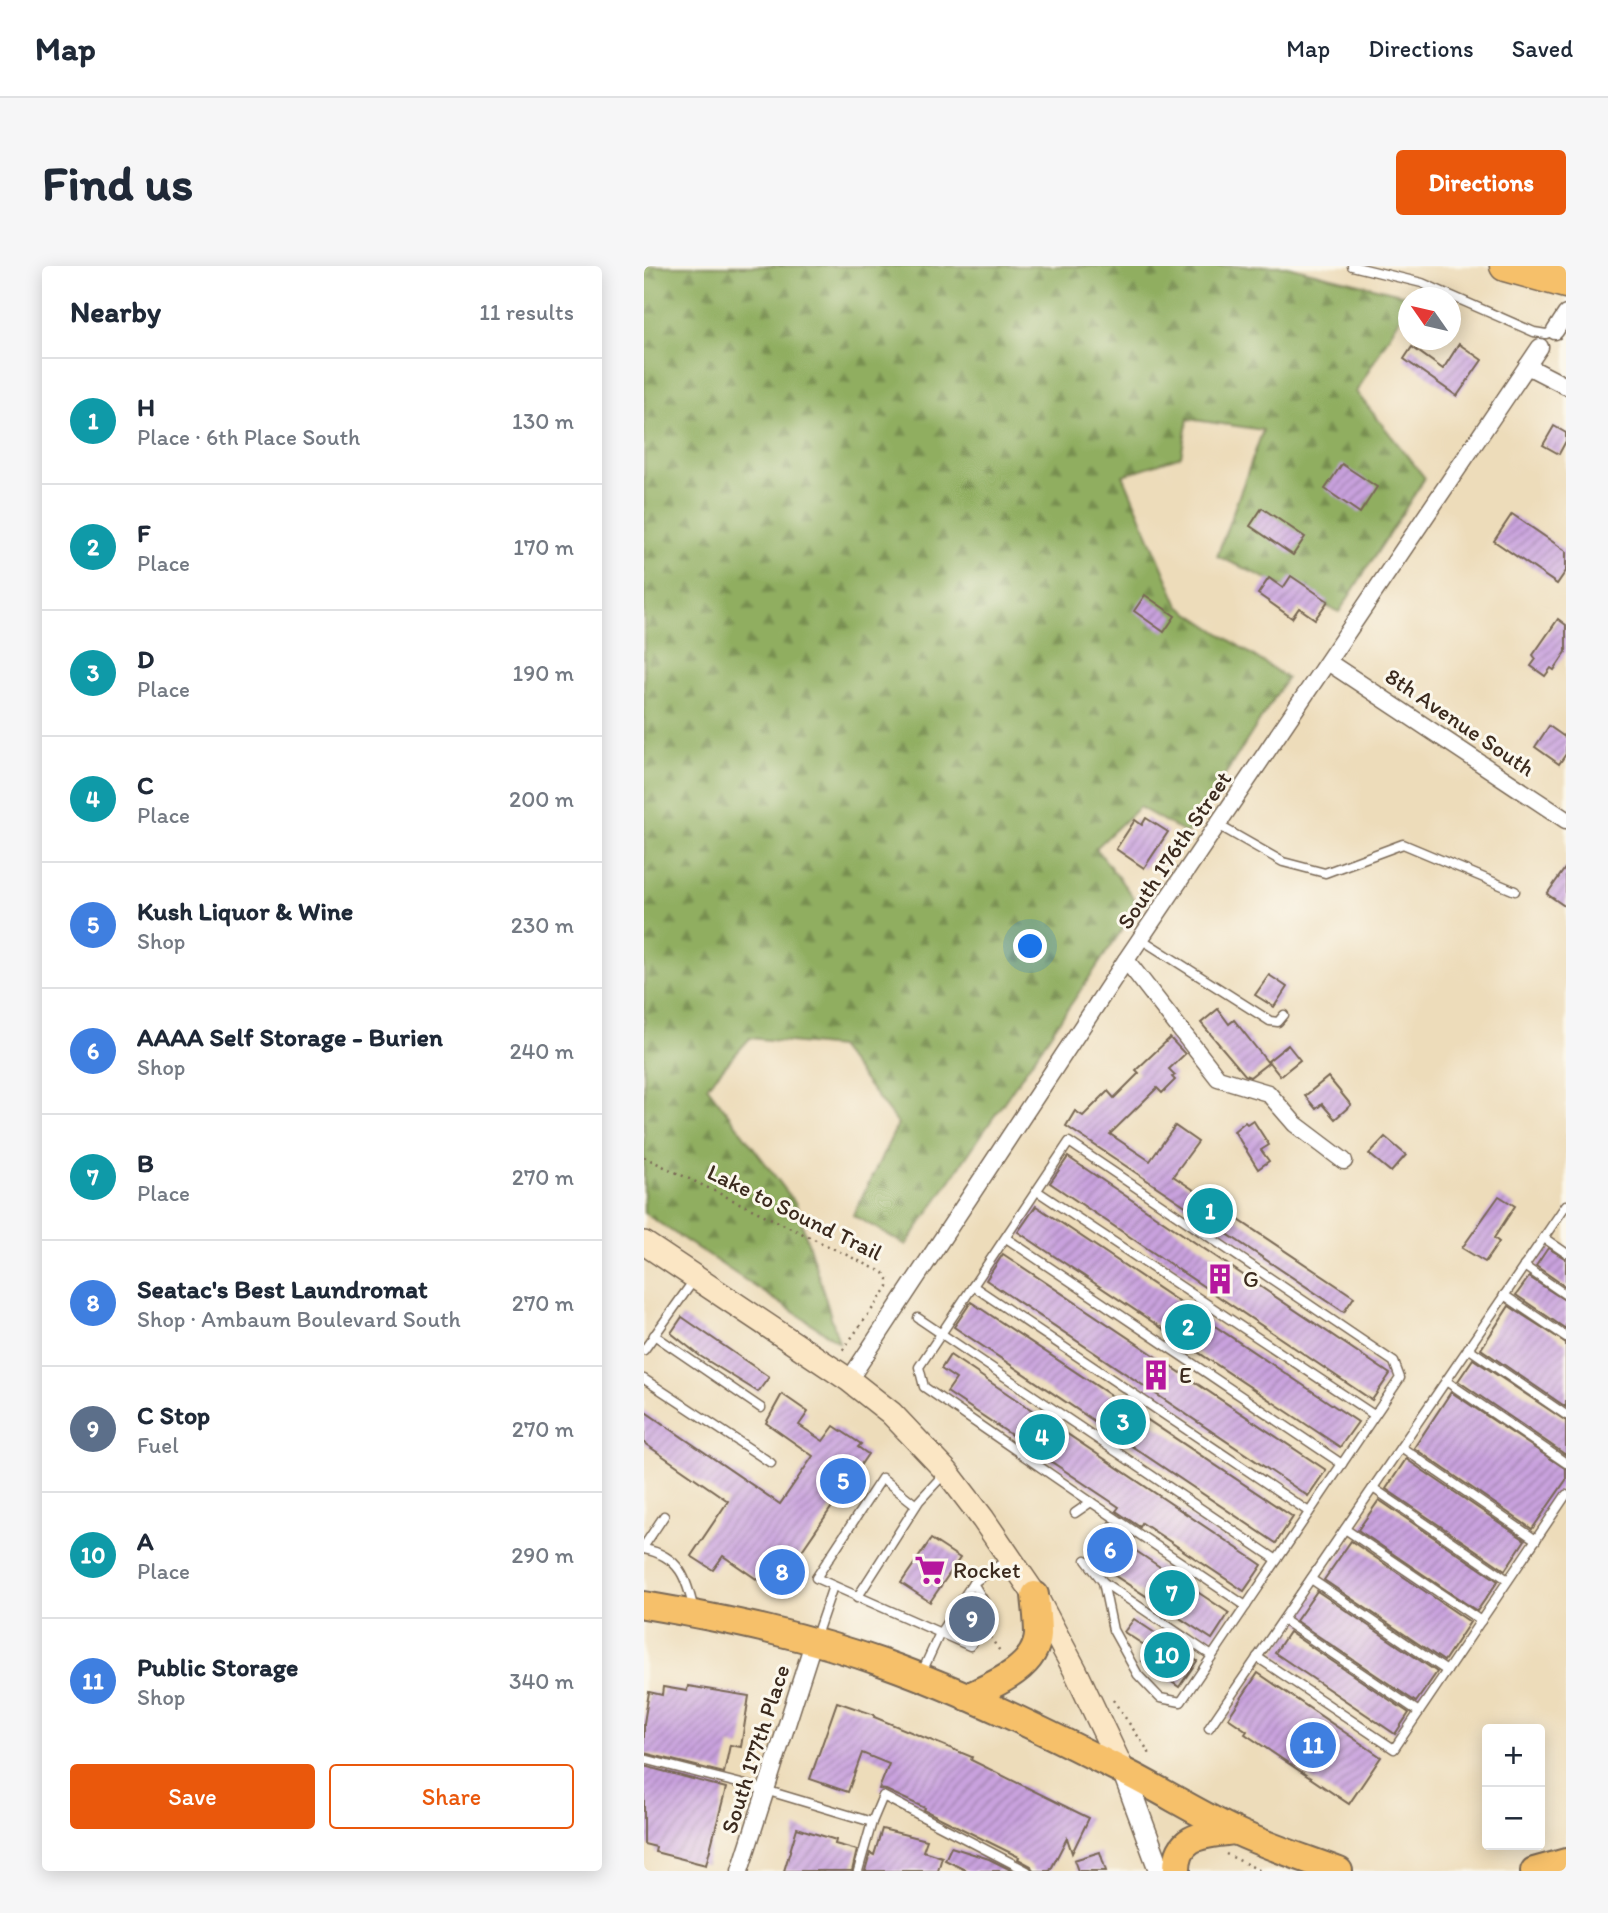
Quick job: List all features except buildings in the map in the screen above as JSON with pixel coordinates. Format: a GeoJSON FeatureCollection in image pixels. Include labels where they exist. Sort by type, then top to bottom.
{"type":"FeatureCollection","features":[{"type":"Feature","properties":{"kind":"highway"},"geometry":{"type":"LineString","coordinates":[[1505,266],[1566,283]]}},
{"type":"Feature","properties":{"kind":"main road"},"geometry":{"type":"LineString","coordinates":[[644,1243],[849,1380],[891,1413],[947,1472],[1035,1595],[1075,1670],[1123,1771]]}},
{"type":"Feature","properties":{"kind":"main road"},"geometry":{"type":"LineString","coordinates":[[967,1697],[1006,1679],[1028,1659],[1038,1637],[1035,1595]]}},
{"type":"Feature","properties":{"kind":"main road"},"geometry":{"type":"LineString","coordinates":[[644,1605],[757,1625],[888,1664],[967,1697],[1123,1771],[1235,1831],[1339,1871]]}},
{"type":"Feature","properties":{"kind":"main road"},"geometry":{"type":"LineString","coordinates":[[1177,1871],[1178,1857],[1186,1843],[1196,1836],[1235,1831]]}},
{"type":"Feature","properties":{"kind":"street"},"geometry":{"type":"LineString","coordinates":[[1555,331],[1566,314]]}},
{"type":"Feature","properties":{"kind":"street","name":"South 176th Street"},"geometry":{"type":"LineString","coordinates":[[849,1380],[1126,960],[1540,347]]}},
{"type":"Feature","properties":{"kind":"street"},"geometry":{"type":"LineString","coordinates":[[1527,366],[1566,386]]}},
{"type":"Feature","properties":{"kind":"street","name":"8th Avenue South"},"geometry":{"type":"LineString","coordinates":[[1328,662],[1566,820]]}},
{"type":"Feature","properties":{"kind":"street"},"geometry":{"type":"LineString","coordinates":[[1126,960],[1218,1078],[1268,1093],[1295,1124],[1344,1161]]}},
{"type":"Feature","properties":{"kind":"street","name":"South 177th Place"},"geometry":{"type":"LineString","coordinates":[[740,1871],[814,1640]]}},
{"type":"Feature","properties":{"kind":"street"},"geometry":{"type":"LineString","coordinates":[[1123,1771],[1160,1871]]}},
{"type":"Feature","properties":{"kind":"lane"},"geometry":{"type":"LineString","coordinates":[[1352,266],[1422,283],[1506,317],[1534,332],[1546,334],[1555,331]]}},
{"type":"Feature","properties":{"kind":"lane"},"geometry":{"type":"LineString","coordinates":[[1217,825],[1283,862],[1325,873],[1402,844],[1515,891]]}},
{"type":"Feature","properties":{"kind":"lane"},"geometry":{"type":"LineString","coordinates":[[1141,939],[1270,1021],[1278,1022],[1284,1015]]}},
{"type":"Feature","properties":{"kind":"lane"},"geometry":{"type":"LineString","coordinates":[[1103,1582],[1113,1630],[1138,1675],[1160,1698],[1181,1702],[1246,1606],[1277,1560],[1309,1512],[1342,1464],[1399,1378],[1394,1362],[1069,1142],[919,1367],[924,1387],[1246,1606]]}},
{"type":"Feature","properties":{"kind":"lane"},"geometry":{"type":"LineString","coordinates":[[1037,1191],[1374,1415]]}},
{"type":"Feature","properties":{"kind":"lane"},"geometry":{"type":"LineString","coordinates":[[1209,1728],[1566,1205]]}},
{"type":"Feature","properties":{"kind":"lane"},"geometry":{"type":"LineString","coordinates":[[1006,1238],[1342,1464]]}},
{"type":"Feature","properties":{"kind":"lane"},"geometry":{"type":"LineString","coordinates":[[1544,1238],[1566,1253]]}},
{"type":"Feature","properties":{"kind":"lane"},"geometry":{"type":"LineString","coordinates":[[1524,1266],[1566,1295]]}},
{"type":"Feature","properties":{"kind":"lane"},"geometry":{"type":"LineString","coordinates":[[644,1350],[695,1277]]}},
{"type":"Feature","properties":{"kind":"lane"},"geometry":{"type":"LineString","coordinates":[[973,1286],[1309,1512]]}},
{"type":"Feature","properties":{"kind":"lane"},"geometry":{"type":"LineString","coordinates":[[1504,1295],[1566,1337]]}},
{"type":"Feature","properties":{"kind":"lane"},"geometry":{"type":"LineString","coordinates":[[918,1318],[1277,1560]]}},
{"type":"Feature","properties":{"kind":"lane"},"geometry":{"type":"LineString","coordinates":[[654,1335],[761,1408]]}},
{"type":"Feature","properties":{"kind":"lane"},"geometry":{"type":"LineString","coordinates":[[1468,1348],[1566,1415]]}},
{"type":"Feature","properties":{"kind":"lane"},"geometry":{"type":"LineString","coordinates":[[644,1379],[771,1463]]}},
{"type":"Feature","properties":{"kind":"lane"},"geometry":{"type":"LineString","coordinates":[[1446,1381],[1566,1463]]}},
{"type":"Feature","properties":{"kind":"lane"},"geometry":{"type":"LineString","coordinates":[[1401,1447],[1536,1540]]}},
{"type":"Feature","properties":{"kind":"lane"},"geometry":{"type":"LineString","coordinates":[[857,1598],[916,1505],[947,1472]]}},
{"type":"Feature","properties":{"kind":"lane"},"geometry":{"type":"LineString","coordinates":[[916,1505],[882,1478],[816,1578],[970,1646],[993,1616],[973,1583]]}},
{"type":"Feature","properties":{"kind":"lane"},"geometry":{"type":"LineString","coordinates":[[1373,1488],[1508,1580]]}},
{"type":"Feature","properties":{"kind":"lane"},"geometry":{"type":"LineString","coordinates":[[1257,1657],[1394,1749],[1566,1495]]}},
{"type":"Feature","properties":{"kind":"lane"},"geometry":{"type":"LineString","coordinates":[[1075,1513],[1091,1502]]}},
{"type":"Feature","properties":{"kind":"lane"},"geometry":{"type":"LineString","coordinates":[[664,1516],[644,1548],[656,1551],[684,1573],[694,1614]]}},
{"type":"Feature","properties":{"kind":"lane"},"geometry":{"type":"LineString","coordinates":[[1345,1529],[1481,1621]]}},
{"type":"Feature","properties":{"kind":"lane"},"geometry":{"type":"LineString","coordinates":[[919,1677],[940,1633],[973,1583],[1010,1558]]}},
{"type":"Feature","properties":{"kind":"lane"},"geometry":{"type":"LineString","coordinates":[[1086,1560],[1103,1582],[1212,1656]]}},
{"type":"Feature","properties":{"kind":"lane"},"geometry":{"type":"LineString","coordinates":[[1311,1579],[1447,1671]]}},
{"type":"Feature","properties":{"kind":"lane"},"geometry":{"type":"LineString","coordinates":[[814,1640],[833,1586]]}},
{"type":"Feature","properties":{"kind":"lane"},"geometry":{"type":"LineString","coordinates":[[1283,1620],[1419,1712]]}},
{"type":"Feature","properties":{"kind":"lane"},"geometry":{"type":"LineString","coordinates":[[644,1759],[765,1790],[872,1822]]}},
{"type":"Feature","properties":{"kind":"lane"},"geometry":{"type":"LineString","coordinates":[[858,1871],[872,1822],[883,1796],[1027,1871]]}},
{"type":"Feature","properties":{"kind":"path","name":"Lake to Sound Trail"},"geometry":{"type":"LineString","coordinates":[[644,1157],[884,1273],[888,1279],[887,1287],[842,1352]]}},
{"type":"Feature","properties":{"kind":"path"},"geometry":{"type":"LineString","coordinates":[[983,1628],[998,1646],[1003,1658]]}},
{"type":"Feature","properties":{"kind":"path"},"geometry":{"type":"LineString","coordinates":[[1214,1852],[1227,1854],[1261,1871]]}},
{"type":"Feature","properties":{"kind":"green space"},"geometry":{"type":"Polygon","coordinates":[[[644,266],[1287,266],[1398,293],[1398,321],[1356,392],[1425,478],[1339,612],[1217,556],[1263,430],[1188,419],[1181,456],[1123,475],[1179,606],[1287,678],[1187,834],[1139,807],[1096,848],[1139,905],[906,1245],[853,1215],[898,1124],[838,1047],[750,1038],[707,1086],[796,1204],[839,1342],[644,1213],[644,266]]]}},
{"type":"Feature","properties":{"kind":"place","name":"H"},"geometry":{"type":"Point","coordinates":[1210,1211]}},
{"type":"Feature","properties":{"kind":"place","name":"G"},"geometry":{"type":"Point","coordinates":[1220,1279]}},
{"type":"Feature","properties":{"kind":"place","name":"F"},"geometry":{"type":"Point","coordinates":[1188,1327]}},
{"type":"Feature","properties":{"kind":"place","name":"E"},"geometry":{"type":"Point","coordinates":[1156,1375]}},
{"type":"Feature","properties":{"kind":"place","name":"D"},"geometry":{"type":"Point","coordinates":[1123,1422]}},
{"type":"Feature","properties":{"kind":"place","name":"C"},"geometry":{"type":"Point","coordinates":[1042,1437]}},
{"type":"Feature","properties":{"kind":"place","name":"Kush Liquor & Wine"},"geometry":{"type":"Point","coordinates":[843,1481]}},
{"type":"Feature","properties":{"kind":"place","name":"AAAA Self Storage - Burien"},"geometry":{"type":"Point","coordinates":[1110,1550]}},
{"type":"Feature","properties":{"kind":"place","name":"Rocket"},"geometry":{"type":"Point","coordinates":[930,1570]}},
{"type":"Feature","properties":{"kind":"place","name":"Seatac's Best Laundromat"},"geometry":{"type":"Point","coordinates":[782,1572]}},
{"type":"Feature","properties":{"kind":"place","name":"B"},"geometry":{"type":"Point","coordinates":[1172,1593]}},
{"type":"Feature","properties":{"kind":"place","name":"C Stop"},"geometry":{"type":"Point","coordinates":[972,1619]}},
{"type":"Feature","properties":{"kind":"place","name":"A"},"geometry":{"type":"Point","coordinates":[1167,1655]}},
{"type":"Feature","properties":{"kind":"place","name":"Public Storage"},"geometry":{"type":"Point","coordinates":[1313,1745]}}]}
